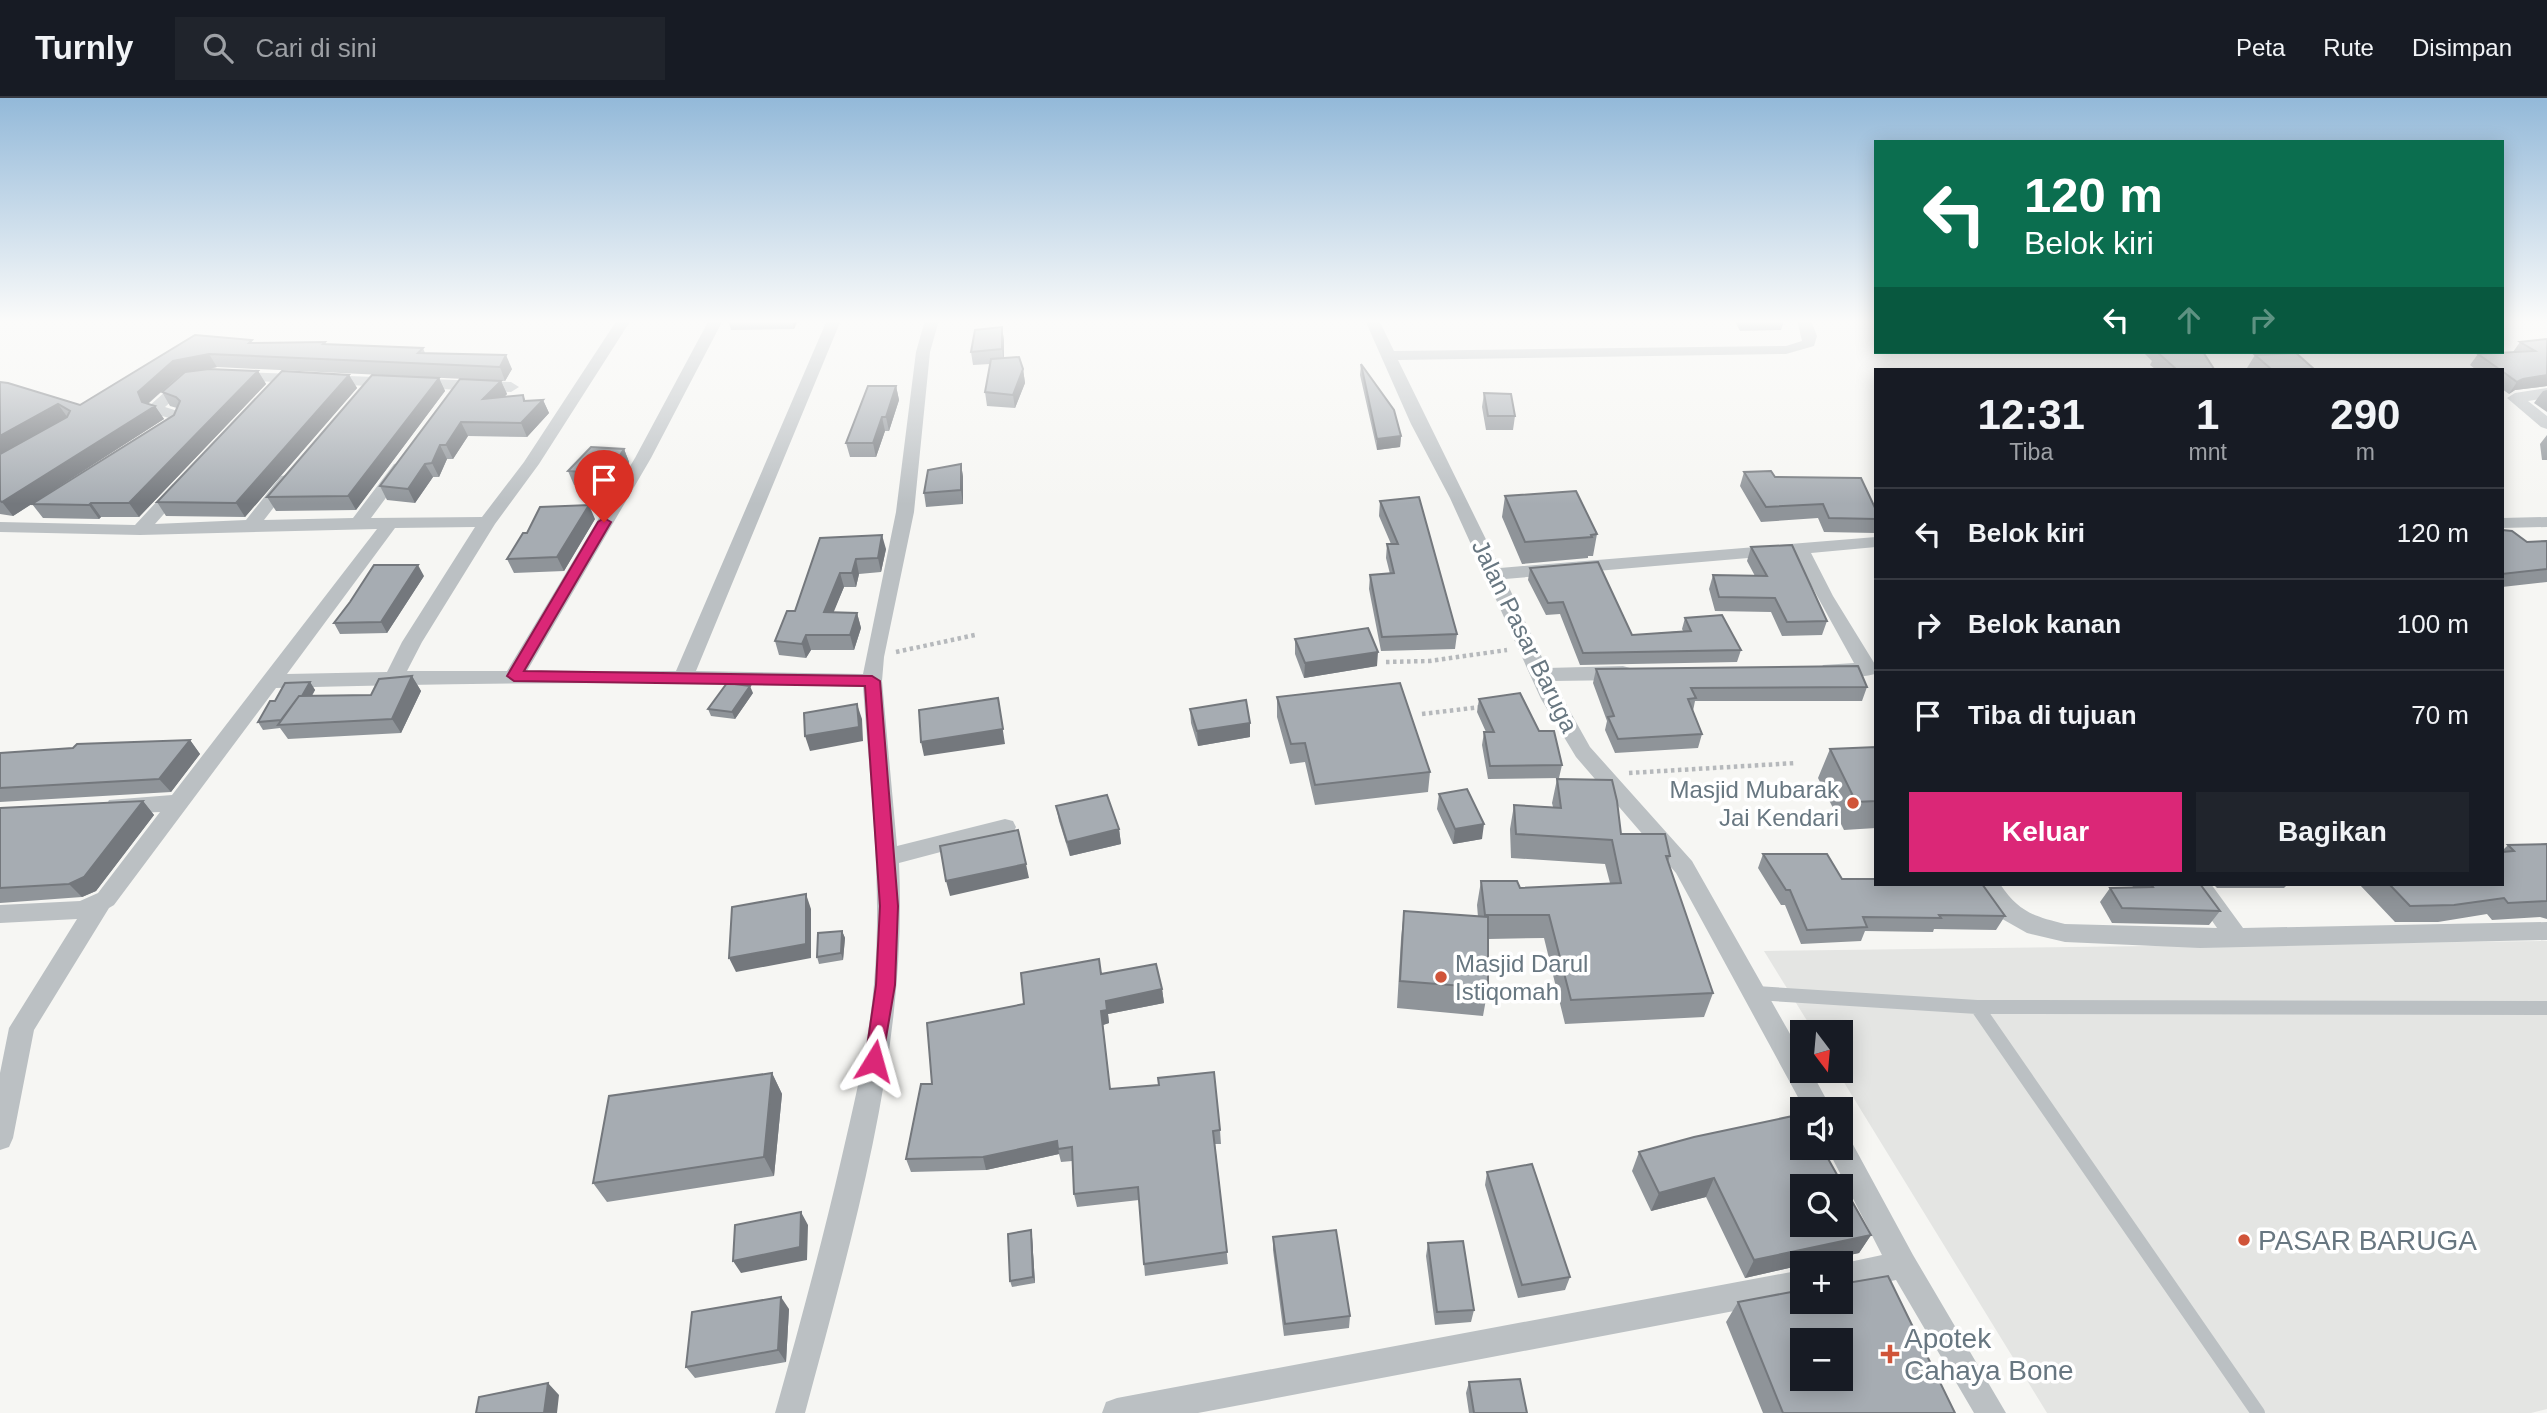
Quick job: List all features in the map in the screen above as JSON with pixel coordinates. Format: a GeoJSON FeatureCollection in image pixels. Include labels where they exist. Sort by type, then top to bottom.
{"type":"FeatureCollection","features":[{"type":"Feature","properties":{"kind":"street"},"geometry":{"type":"LineString","coordinates":[[148,439],[177,419],[178,416],[158,410],[157,406],[185,381]]}},
{"type":"Feature","properties":{"kind":"street"},"geometry":{"type":"LineString","coordinates":[[261,399],[280,381]]}},
{"type":"Feature","properties":{"kind":"street"},"geometry":{"type":"LineString","coordinates":[[313,381],[455,392],[511,387]]}},
{"type":"Feature","properties":{"kind":"street"},"geometry":{"type":"LineString","coordinates":[[394,678],[412,642],[486,522],[531,464],[584,381]]}},
{"type":"Feature","properties":{"kind":"street"},"geometry":{"type":"LineString","coordinates":[[514,676],[643,458],[684,381]]}},
{"type":"Feature","properties":{"kind":"street"},"geometry":{"type":"LineString","coordinates":[[683,678],[808,381]]}},
{"type":"Feature","properties":{"kind":"street"},"geometry":{"type":"LineString","coordinates":[[790,1413],[832,1260],[871,1087],[886,985],[889,906],[887,857],[873,669],[905,512],[920,381]]}},
{"type":"Feature","properties":{"kind":"street","name":"Jalan Pasar Baruga"},"geometry":{"type":"LineString","coordinates":[[1400,381],[1459,498],[1551,699],[1583,752],[1684,867],[1812,1097]]}},
{"type":"Feature","properties":{"kind":"street"},"geometry":{"type":"LineString","coordinates":[[357,400],[372,384]]}},
{"type":"Feature","properties":{"kind":"street"},"geometry":{"type":"LineString","coordinates":[[2547,393],[2515,398],[2547,424]]}},
{"type":"Feature","properties":{"kind":"street"},"geometry":{"type":"LineString","coordinates":[[359,523],[412,451]]}},
{"type":"Feature","properties":{"kind":"street"},"geometry":{"type":"LineString","coordinates":[[251,525],[300,465]]}},
{"type":"Feature","properties":{"kind":"street"},"geometry":{"type":"LineString","coordinates":[[140,530],[190,475]]}},
{"type":"Feature","properties":{"kind":"street"},"geometry":{"type":"LineString","coordinates":[[6,528],[42,508]]}},
{"type":"Feature","properties":{"kind":"street"},"geometry":{"type":"LineString","coordinates":[[6,528],[140,530],[251,525],[486,522]]}},
{"type":"Feature","properties":{"kind":"street"},"geometry":{"type":"LineString","coordinates":[[2504,523],[2547,522]]}},
{"type":"Feature","properties":{"kind":"street"},"geometry":{"type":"LineString","coordinates":[[0,1138],[11,1030],[100,903],[112,892],[390,523]]}},
{"type":"Feature","properties":{"kind":"street"},"geometry":{"type":"LineString","coordinates":[[1495,574],[1874,542]]}},
{"type":"Feature","properties":{"kind":"street"},"geometry":{"type":"LineString","coordinates":[[1800,549],[1824,596],[1872,676]]}},
{"type":"Feature","properties":{"kind":"street"},"geometry":{"type":"LineString","coordinates":[[271,681],[514,676],[683,678],[873,669]]}},
{"type":"Feature","properties":{"kind":"street"},"geometry":{"type":"LineString","coordinates":[[1814,670],[1872,676]]}},
{"type":"Feature","properties":{"kind":"street"},"geometry":{"type":"LineString","coordinates":[[1542,675],[1637,673]]}},
{"type":"Feature","properties":{"kind":"street"},"geometry":{"type":"LineString","coordinates":[[95,807],[177,803]]}},
{"type":"Feature","properties":{"kind":"street"},"geometry":{"type":"LineString","coordinates":[[887,857],[1005,827]]}},
{"type":"Feature","properties":{"kind":"street"},"geometry":{"type":"LineString","coordinates":[[1989,886],[2005,910],[2035,926],[2065,933],[2237,937],[2547,931]]}},
{"type":"Feature","properties":{"kind":"street"},"geometry":{"type":"LineString","coordinates":[[2199,886],[2237,937]]}},
{"type":"Feature","properties":{"kind":"street"},"geometry":{"type":"LineString","coordinates":[[0,914],[83,910],[100,903]]}},
{"type":"Feature","properties":{"kind":"street"},"geometry":{"type":"LineString","coordinates":[[1846,1160],[1903,1265],[1991,1413]]}},
{"type":"Feature","properties":{"kind":"street"},"geometry":{"type":"LineString","coordinates":[[1853,1275],[1903,1265]]}},
{"type":"Feature","properties":{"kind":"street"},"geometry":{"type":"LineString","coordinates":[[1117,1413],[1790,1286]]}},
{"type":"Feature","properties":{"kind":"lane"},"geometry":{"type":"LineString","coordinates":[[1756,993],[1977,1007],[2547,1008]]}},
{"type":"Feature","properties":{"kind":"lane"},"geometry":{"type":"LineString","coordinates":[[1977,1007],[2258,1413]]}},
{"type":"Feature","properties":{"kind":"path"},"geometry":{"type":"LineString","coordinates":[[873,669],[975,635]]}},
{"type":"Feature","properties":{"kind":"path"},"geometry":{"type":"LineString","coordinates":[[1386,662],[1430,661],[1529,647]]}},
{"type":"Feature","properties":{"kind":"path"},"geometry":{"type":"LineString","coordinates":[[1422,714],[1487,706]]}},
{"type":"Feature","properties":{"kind":"path"},"geometry":{"type":"LineString","coordinates":[[1604,775],[1796,763]]}},
{"type":"Feature","properties":{"kind":"shaded area","name":"PASAR BARUGA"},"geometry":{"type":"Polygon","coordinates":[[[2547,941],[2547,1409],[2531,1413],[2047,1413],[1844,1083],[1853,1083],[1853,1020],[1807,1020],[1764,951],[2547,941]]]}},
{"type":"Feature","properties":{"kind":"building"},"geometry":{"type":"Polygon","coordinates":[[[119,381],[150,381],[138,392],[142,402],[155,406],[0,501],[0,454],[67,417],[70,411],[58,404],[0,436],[0,382],[80,405],[119,381]]]}},
{"type":"Feature","properties":{"kind":"building"},"geometry":{"type":"Polygon","coordinates":[[[174,381],[248,381],[129,503],[32,504],[174,415],[180,401],[162,392],[174,381]]]}},
{"type":"Feature","properties":{"kind":"building"},"geometry":{"type":"Polygon","coordinates":[[[272,381],[343,381],[236,503],[157,502],[272,381]]]}},
{"type":"Feature","properties":{"kind":"building"},"geometry":{"type":"Polygon","coordinates":[[[367,381],[436,381],[348,496],[267,497],[367,381]]]}},
{"type":"Feature","properties":{"kind":"building"},"geometry":{"type":"Polygon","coordinates":[[[458,381],[501,381],[483,399],[523,395],[524,401],[543,400],[521,423],[461,422],[446,445],[440,445],[432,463],[425,464],[408,489],[380,486],[458,381]]]}},
{"type":"Feature","properties":{"kind":"building"},"geometry":{"type":"Polygon","coordinates":[[[987,381],[1018,381],[1013,395],[985,392],[987,381]]]}},
{"type":"Feature","properties":{"kind":"building"},"geometry":{"type":"Polygon","coordinates":[[[1365,381],[1373,381],[1394,410],[1401,436],[1377,439],[1365,381]]]}},
{"type":"Feature","properties":{"kind":"building"},"geometry":{"type":"Polygon","coordinates":[[[868,386],[896,386],[886,417],[882,417],[873,443],[846,443],[868,386]]]}},
{"type":"Feature","properties":{"kind":"building"},"geometry":{"type":"Polygon","coordinates":[[[1484,393],[1511,394],[1515,416],[1488,416],[1484,393]]]}},
{"type":"Feature","properties":{"kind":"building"},"geometry":{"type":"Polygon","coordinates":[[[591,447],[624,449],[608,474],[568,471],[591,447]]]}},
{"type":"Feature","properties":{"kind":"building"},"geometry":{"type":"Polygon","coordinates":[[[961,464],[961,490],[924,493],[928,470],[961,464]]]}},
{"type":"Feature","properties":{"kind":"building"},"geometry":{"type":"Polygon","coordinates":[[[1771,471],[1775,477],[1861,478],[1874,506],[1874,519],[1829,518],[1823,504],[1766,507],[1744,472],[1771,471]]]}},
{"type":"Feature","properties":{"kind":"building"},"geometry":{"type":"Polygon","coordinates":[[[1576,491],[1597,534],[1591,535],[1592,537],[1525,542],[1505,496],[1576,491]]]}},
{"type":"Feature","properties":{"kind":"building"},"geometry":{"type":"Polygon","coordinates":[[[1419,497],[1457,634],[1382,637],[1370,575],[1394,573],[1387,544],[1398,544],[1380,501],[1419,497]]]}},
{"type":"Feature","properties":{"kind":"building"},"geometry":{"type":"Polygon","coordinates":[[[589,505],[557,557],[507,559],[523,533],[527,533],[540,507],[589,505]]]}},
{"type":"Feature","properties":{"kind":"building"},"geometry":{"type":"Polygon","coordinates":[[[2504,530],[2512,531],[2527,542],[2547,541],[2547,569],[2504,574],[2504,530]]]}},
{"type":"Feature","properties":{"kind":"building"},"geometry":{"type":"Polygon","coordinates":[[[882,535],[878,558],[856,559],[852,573],[840,573],[824,612],[857,613],[850,635],[806,635],[802,644],[775,641],[787,611],[795,611],[820,538],[882,535]]]}},
{"type":"Feature","properties":{"kind":"building"},"geometry":{"type":"Polygon","coordinates":[[[1792,545],[1827,621],[1787,622],[1775,598],[1719,597],[1713,575],[1767,576],[1751,547],[1792,545]]]}},
{"type":"Feature","properties":{"kind":"building"},"geometry":{"type":"Polygon","coordinates":[[[1598,562],[1632,635],[1691,631],[1685,618],[1722,615],[1741,650],[1583,653],[1563,602],[1548,603],[1530,568],[1598,562]]]}},
{"type":"Feature","properties":{"kind":"building"},"geometry":{"type":"Polygon","coordinates":[[[374,565],[418,565],[381,622],[334,623],[350,602],[374,565]]]}},
{"type":"Feature","properties":{"kind":"building"},"geometry":{"type":"Polygon","coordinates":[[[1368,628],[1378,652],[1305,663],[1295,639],[1368,628]]]}},
{"type":"Feature","properties":{"kind":"building"},"geometry":{"type":"Polygon","coordinates":[[[1858,666],[1867,687],[1691,688],[1696,698],[1688,699],[1702,734],[1618,739],[1608,717],[1614,716],[1596,669],[1858,666]]]}},
{"type":"Feature","properties":{"kind":"building"},"geometry":{"type":"Polygon","coordinates":[[[412,676],[392,719],[278,725],[299,696],[371,695],[379,679],[412,676]]]}},
{"type":"Feature","properties":{"kind":"building"},"geometry":{"type":"Polygon","coordinates":[[[310,682],[302,696],[299,696],[281,720],[258,722],[285,683],[310,682]]]}},
{"type":"Feature","properties":{"kind":"building"},"geometry":{"type":"Polygon","coordinates":[[[727,683],[750,686],[732,712],[708,709],[727,683]]]}},
{"type":"Feature","properties":{"kind":"building"},"geometry":{"type":"Polygon","coordinates":[[[1400,683],[1430,772],[1315,785],[1305,743],[1291,744],[1277,697],[1400,683]]]}},
{"type":"Feature","properties":{"kind":"building"},"geometry":{"type":"Polygon","coordinates":[[[1520,693],[1539,731],[1554,731],[1562,765],[1490,766],[1484,732],[1494,732],[1479,699],[1520,693]]]}},
{"type":"Feature","properties":{"kind":"building"},"geometry":{"type":"Polygon","coordinates":[[[998,698],[1003,729],[921,742],[919,710],[998,698]]]}},
{"type":"Feature","properties":{"kind":"building"},"geometry":{"type":"Polygon","coordinates":[[[1246,700],[1250,723],[1197,731],[1190,709],[1246,700]]]}},
{"type":"Feature","properties":{"kind":"building"},"geometry":{"type":"Polygon","coordinates":[[[857,704],[859,727],[805,736],[804,713],[857,704]]]}},
{"type":"Feature","properties":{"kind":"building"},"geometry":{"type":"Polygon","coordinates":[[[190,740],[159,779],[0,788],[0,753],[73,748],[77,744],[190,740]]]}},
{"type":"Feature","properties":{"kind":"building"},"geometry":{"type":"Polygon","coordinates":[[[1874,747],[1874,801],[1856,802],[1830,749],[1874,747]]]}},
{"type":"Feature","properties":{"kind":"building"},"geometry":{"type":"Polygon","coordinates":[[[1557,779],[1612,780],[1621,834],[1665,834],[1670,856],[1666,856],[1713,993],[1571,1000],[1549,915],[1485,915],[1481,881],[1517,881],[1520,888],[1621,883],[1612,840],[1516,834],[1514,805],[1561,808],[1557,779]]]}},
{"type":"Feature","properties":{"kind":"building"},"geometry":{"type":"Polygon","coordinates":[[[1467,789],[1484,824],[1455,829],[1439,794],[1467,789]]]}},
{"type":"Feature","properties":{"kind":"building"},"geometry":{"type":"Polygon","coordinates":[[[1107,795],[1119,829],[1067,842],[1056,806],[1107,795]]]}},
{"type":"Feature","properties":{"kind":"building"},"geometry":{"type":"Polygon","coordinates":[[[143,801],[84,877],[69,884],[0,888],[0,808],[143,801]]]}},
{"type":"Feature","properties":{"kind":"building"},"geometry":{"type":"Polygon","coordinates":[[[1018,830],[1026,864],[946,881],[940,846],[1018,830]]]}},
{"type":"Feature","properties":{"kind":"building"},"geometry":{"type":"Polygon","coordinates":[[[2547,844],[2547,901],[2508,903],[2504,898],[2454,905],[2410,906],[2391,886],[2504,886],[2504,852],[2514,851],[2508,845],[2547,844]]]}},
{"type":"Feature","properties":{"kind":"building"},"geometry":{"type":"Polygon","coordinates":[[[1763,854],[1827,854],[1842,879],[1874,879],[1874,886],[1983,886],[2005,916],[1863,917],[1867,927],[1807,930],[1790,890],[1786,890],[1763,854]]]}},
{"type":"Feature","properties":{"kind":"building"},"geometry":{"type":"Polygon","coordinates":[[[2201,886],[2220,911],[2122,908],[2110,888],[2201,886]]]}},
{"type":"Feature","properties":{"kind":"building"},"geometry":{"type":"Polygon","coordinates":[[[806,894],[806,944],[729,958],[732,907],[806,894]]]}},
{"type":"Feature","properties":{"kind":"building"},"geometry":{"type":"Polygon","coordinates":[[[1404,911],[1488,917],[1488,988],[1400,981],[1404,911]]]}},
{"type":"Feature","properties":{"kind":"building"},"geometry":{"type":"Polygon","coordinates":[[[842,931],[841,953],[817,957],[818,933],[842,931]]]}},
{"type":"Feature","properties":{"kind":"building"},"geometry":{"type":"Polygon","coordinates":[[[1099,959],[1101,974],[1156,964],[1162,989],[1106,1001],[1107,1010],[1101,1011],[1110,1089],[1159,1085],[1158,1078],[1214,1072],[1220,1130],[1213,1131],[1227,1252],[1144,1264],[1138,1187],[1074,1194],[1072,1147],[1058,1149],[1057,1141],[983,1157],[906,1159],[921,1084],[932,1084],[927,1023],[1024,1004],[1021,973],[1099,959]]]}},
{"type":"Feature","properties":{"kind":"building"},"geometry":{"type":"Polygon","coordinates":[[[772,1073],[764,1157],[593,1183],[609,1096],[772,1073]]]}},
{"type":"Feature","properties":{"kind":"building"},"geometry":{"type":"Polygon","coordinates":[[[1790,1117],[1790,1160],[1829,1160],[1837,1174],[1790,1174],[1790,1237],[1853,1237],[1853,1203],[1871,1235],[1754,1260],[1714,1178],[1659,1193],[1639,1152],[1790,1117]]]}},
{"type":"Feature","properties":{"kind":"building"},"geometry":{"type":"Polygon","coordinates":[[[1532,1164],[1570,1277],[1522,1285],[1487,1172],[1532,1164]]]}},
{"type":"Feature","properties":{"kind":"building"},"geometry":{"type":"Polygon","coordinates":[[[801,1212],[800,1247],[733,1261],[735,1225],[801,1212]]]}},
{"type":"Feature","properties":{"kind":"building"},"geometry":{"type":"Polygon","coordinates":[[[1031,1230],[1033,1277],[1010,1281],[1008,1234],[1031,1230]]]}},
{"type":"Feature","properties":{"kind":"building"},"geometry":{"type":"Polygon","coordinates":[[[1336,1230],[1350,1316],[1285,1324],[1273,1237],[1336,1230]]]}},
{"type":"Feature","properties":{"kind":"building"},"geometry":{"type":"Polygon","coordinates":[[[1463,1241],[1474,1310],[1437,1312],[1428,1243],[1463,1241]]]}},
{"type":"Feature","properties":{"kind":"building"},"geometry":{"type":"Polygon","coordinates":[[[1888,1276],[1955,1413],[1783,1413],[1738,1302],[1790,1292],[1790,1314],[1853,1314],[1853,1282],[1888,1276]]]}},
{"type":"Feature","properties":{"kind":"building"},"geometry":{"type":"Polygon","coordinates":[[[781,1297],[778,1350],[686,1367],[692,1312],[781,1297]]]}},
{"type":"Feature","properties":{"kind":"building"},"geometry":{"type":"Polygon","coordinates":[[[1520,1379],[1527,1413],[1474,1413],[1469,1382],[1520,1379]]]}},
{"type":"Feature","properties":{"kind":"building"},"geometry":{"type":"Polygon","coordinates":[[[548,1383],[544,1413],[476,1413],[479,1397],[548,1383]]]}},
{"type":"Feature","properties":{"kind":"place","name":"Masjid Mubarak Jai Kendari"},"geometry":{"type":"Point","coordinates":[1853,803]}},
{"type":"Feature","properties":{"kind":"place","name":"Masjid Darul Istiqomah"},"geometry":{"type":"Point","coordinates":[1441,977]}},
{"type":"Feature","properties":{"kind":"place","name":"PASAR BARUGA"},"geometry":{"type":"Point","coordinates":[2244,1240]}},
{"type":"Feature","properties":{"kind":"place","name":"Apotek Cahaya Bone"},"geometry":{"type":"Point","coordinates":[1890,1354]}},
{"type":"Feature","properties":{"kind":"route"},"geometry":{"type":"LineString","coordinates":[[604,522],[514,676],[872,681],[889,906],[886,985],[874,1061]]}}]}
